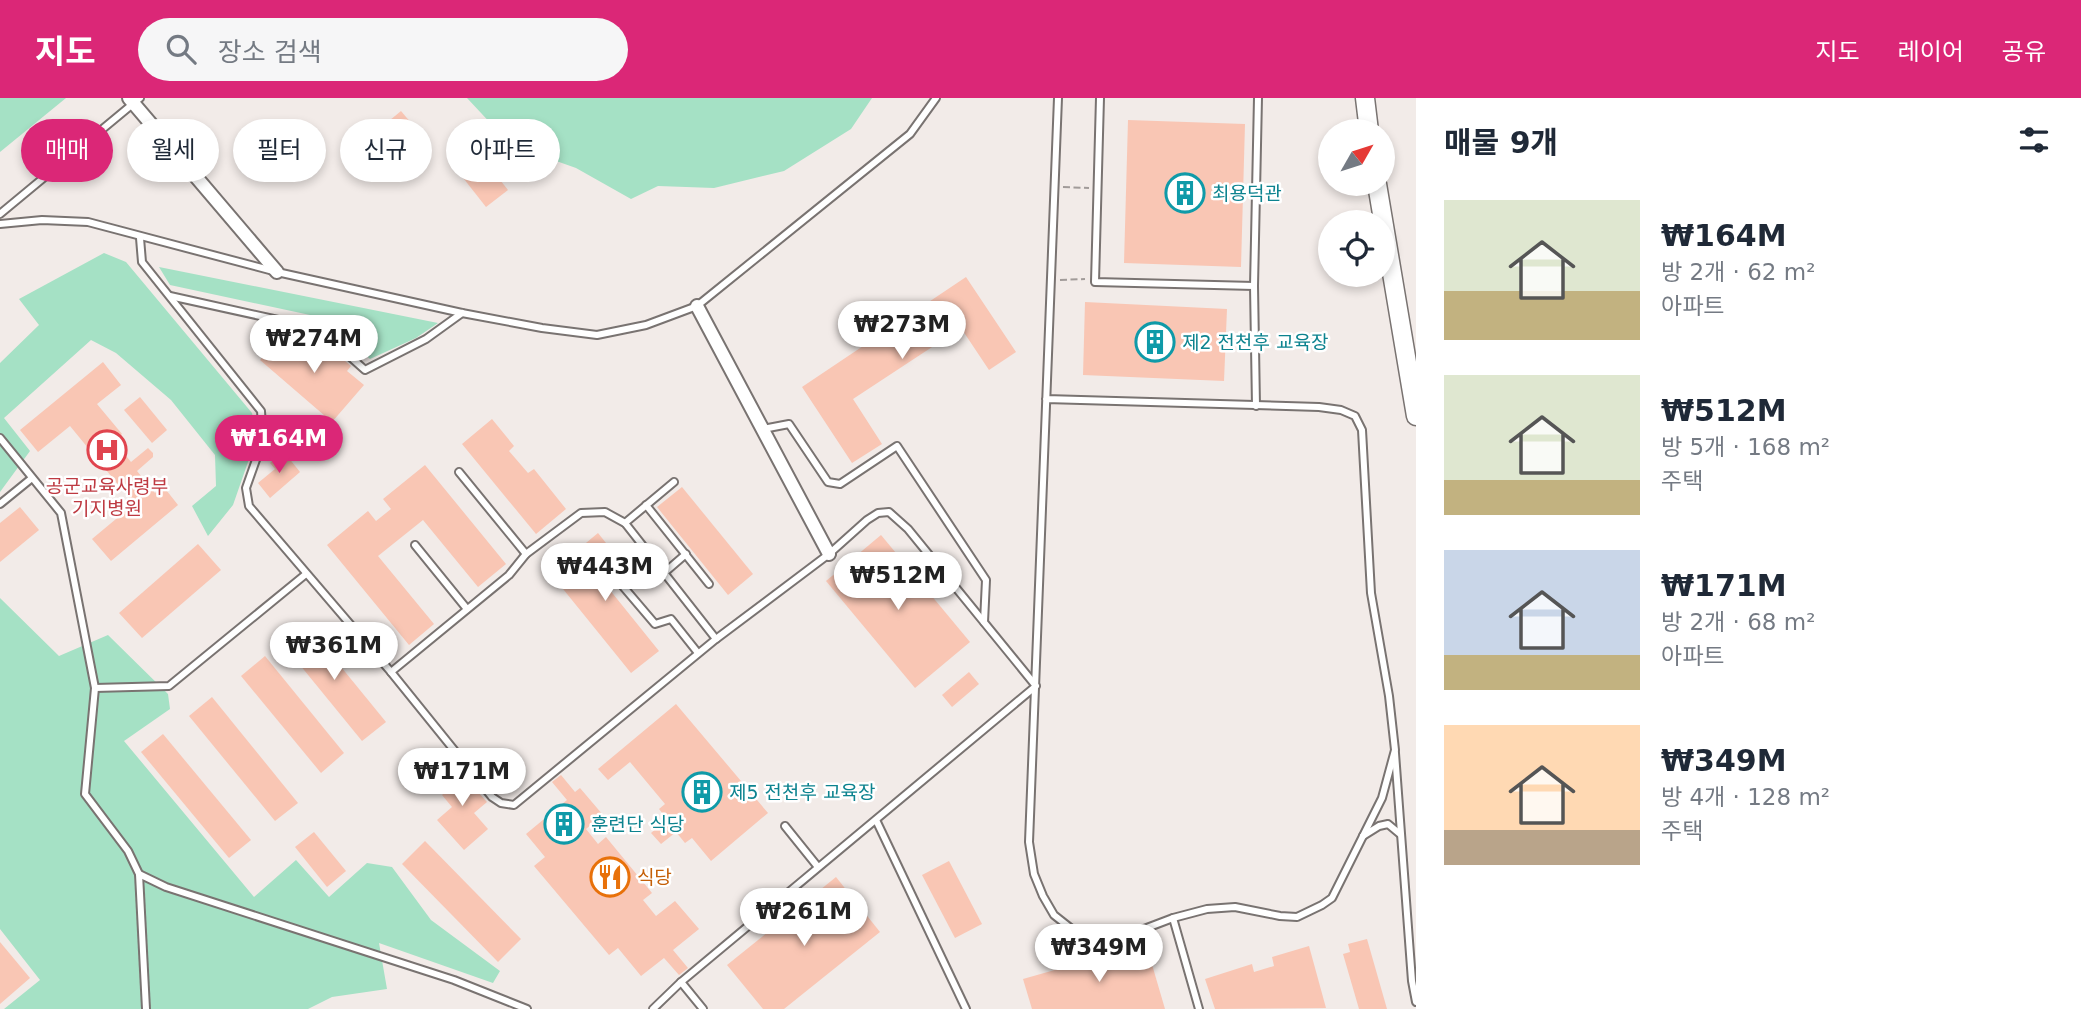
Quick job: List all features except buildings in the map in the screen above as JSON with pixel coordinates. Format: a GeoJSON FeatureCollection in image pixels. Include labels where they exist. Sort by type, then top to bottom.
{"type":"FeatureCollection","features":[{"type":"Feature","properties":{"kind":"main road"},"geometry":{"type":"LineString","coordinates":[[1365,98],[1368,119]]}},
{"type":"Feature","properties":{"kind":"main road"},"geometry":{"type":"LineString","coordinates":[[1379,196],[1416,416]]}},
{"type":"Feature","properties":{"kind":"street"},"geometry":{"type":"LineString","coordinates":[[134,100],[277,272]]}},
{"type":"Feature","properties":{"kind":"street"},"geometry":{"type":"LineString","coordinates":[[697,306],[829,554]]}},
{"type":"Feature","properties":{"kind":"lane"},"geometry":{"type":"LineString","coordinates":[[0,224],[42,220],[88,222],[140,238],[277,272],[462,313],[597,335],[646,325],[697,306],[910,134],[936,98]]}},
{"type":"Feature","properties":{"kind":"lane"},"geometry":{"type":"LineString","coordinates":[[1058,98],[1029,842],[1034,874],[1042,897],[1054,915],[1073,930],[1095,941],[1115,940],[1173,918],[1208,909],[1235,906],[1297,917],[1332,898],[1382,798],[1395,750]]}},
{"type":"Feature","properties":{"kind":"lane"},"geometry":{"type":"LineString","coordinates":[[1100,98],[1095,282],[1254,286]]}},
{"type":"Feature","properties":{"kind":"lane"},"geometry":{"type":"LineString","coordinates":[[1256,406],[1254,286],[1258,98]]}},
{"type":"Feature","properties":{"kind":"lane"},"geometry":{"type":"LineString","coordinates":[[0,214],[134,100]]}},
{"type":"Feature","properties":{"kind":"lane"},"geometry":{"type":"LineString","coordinates":[[140,238],[142,262],[261,411],[263,440],[246,488],[249,506],[391,672],[492,797],[501,803],[514,805],[698,653],[829,554],[878,513],[889,512],[908,529],[1036,685]]}},
{"type":"Feature","properties":{"kind":"lane"},"geometry":{"type":"LineString","coordinates":[[170,296],[318,329],[365,370],[426,339],[462,313]]}},
{"type":"Feature","properties":{"kind":"lane"},"geometry":{"type":"LineString","coordinates":[[1046,399],[1319,407],[1341,410],[1355,416],[1362,430],[1371,593],[1389,696],[1395,750],[1412,981],[1416,1002]]}},
{"type":"Feature","properties":{"kind":"lane"},"geometry":{"type":"LineString","coordinates":[[762,429],[789,424],[828,482],[840,484],[897,446],[986,580],[984,622]]}},
{"type":"Feature","properties":{"kind":"lane"},"geometry":{"type":"LineString","coordinates":[[0,438],[61,513],[95,688],[85,794],[128,851],[139,874],[146,1009]]}},
{"type":"Feature","properties":{"kind":"lane"},"geometry":{"type":"LineString","coordinates":[[459,472],[526,554]]}},
{"type":"Feature","properties":{"kind":"lane"},"geometry":{"type":"LineString","coordinates":[[0,504],[32,478]]}},
{"type":"Feature","properties":{"kind":"lane"},"geometry":{"type":"LineString","coordinates":[[625,523],[674,482]]}},
{"type":"Feature","properties":{"kind":"lane"},"geometry":{"type":"LineString","coordinates":[[646,505],[709,584]]}},
{"type":"Feature","properties":{"kind":"lane"},"geometry":{"type":"LineString","coordinates":[[391,672],[509,575],[526,554],[581,513],[605,512],[625,523],[716,639]]}},
{"type":"Feature","properties":{"kind":"lane"},"geometry":{"type":"LineString","coordinates":[[415,545],[467,609]]}},
{"type":"Feature","properties":{"kind":"lane"},"geometry":{"type":"LineString","coordinates":[[664,573],[686,554]]}},
{"type":"Feature","properties":{"kind":"lane"},"geometry":{"type":"LineString","coordinates":[[95,688],[169,686],[306,575]]}},
{"type":"Feature","properties":{"kind":"lane"},"geometry":{"type":"LineString","coordinates":[[615,577],[655,624],[671,619],[698,653]]}},
{"type":"Feature","properties":{"kind":"lane"},"geometry":{"type":"LineString","coordinates":[[653,1009],[681,982],[1036,685]]}},
{"type":"Feature","properties":{"kind":"lane"},"geometry":{"type":"LineString","coordinates":[[876,820],[967,1009]]}},
{"type":"Feature","properties":{"kind":"lane"},"geometry":{"type":"LineString","coordinates":[[1362,838],[1379,825],[1388,824],[1401,835]]}},
{"type":"Feature","properties":{"kind":"lane"},"geometry":{"type":"LineString","coordinates":[[785,826],[818,867]]}},
{"type":"Feature","properties":{"kind":"lane"},"geometry":{"type":"LineString","coordinates":[[139,874],[166,887],[454,980],[527,1009]]}},
{"type":"Feature","properties":{"kind":"lane"},"geometry":{"type":"LineString","coordinates":[[1173,918],[1199,1009]]}},
{"type":"Feature","properties":{"kind":"lane"},"geometry":{"type":"LineString","coordinates":[[681,982],[703,1009]]}},
{"type":"Feature","properties":{"kind":"path"},"geometry":{"type":"LineString","coordinates":[[1055,187],[1098,188]]}},
{"type":"Feature","properties":{"kind":"path"},"geometry":{"type":"LineString","coordinates":[[1052,280],[1095,279]]}},
{"type":"Feature","properties":{"kind":"green space"},"geometry":{"type":"Polygon","coordinates":[[[0,98],[66,98],[40,119],[21,119],[21,135],[0,152],[0,98]]]}},
{"type":"Feature","properties":{"kind":"green space"},"geometry":{"type":"Polygon","coordinates":[[[467,98],[872,98],[851,129],[784,171],[714,188],[658,186],[631,199],[576,168],[560,162],[560,119],[487,119],[467,98]]]}},
{"type":"Feature","properties":{"kind":"green space"},"geometry":{"type":"Polygon","coordinates":[[[104,253],[126,262],[252,413],[256,439],[233,505],[208,536],[192,506],[216,486],[215,455],[171,400],[116,353],[91,340],[4,418],[30,451],[0,492],[0,363],[39,325],[19,299],[104,253]]]}},
{"type":"Feature","properties":{"kind":"green space"},"geometry":{"type":"Polygon","coordinates":[[[159,267],[438,323],[416,338],[370,359],[324,318],[170,285],[159,267]]]}},
{"type":"Feature","properties":{"kind":"green space"},"geometry":{"type":"Polygon","coordinates":[[[0,598],[59,656],[108,635],[168,694],[170,709],[124,741],[254,897],[296,860],[329,897],[367,863],[392,867],[431,920],[500,971],[493,983],[379,943],[387,989],[332,997],[308,1009],[4,1009],[40,980],[0,929],[0,598]]]}},
{"type":"Feature","properties":{"kind":"place","name":"최용덕관"},"geometry":{"type":"Point","coordinates":[1185,193]}},
{"type":"Feature","properties":{"kind":"place","name":"제2 전천후 교육장"},"geometry":{"type":"Point","coordinates":[1155,342]}},
{"type":"Feature","properties":{"kind":"place","name":"공군교육사령부 기지병원"},"geometry":{"type":"Point","coordinates":[107,450]}},
{"type":"Feature","properties":{"kind":"place","name":"제5 전천후 교육장"},"geometry":{"type":"Point","coordinates":[702,792]}},
{"type":"Feature","properties":{"kind":"place","name":"훈련단 식당"},"geometry":{"type":"Point","coordinates":[564,824]}},
{"type":"Feature","properties":{"kind":"place","name":"식당"},"geometry":{"type":"Point","coordinates":[610,877]}}]}
